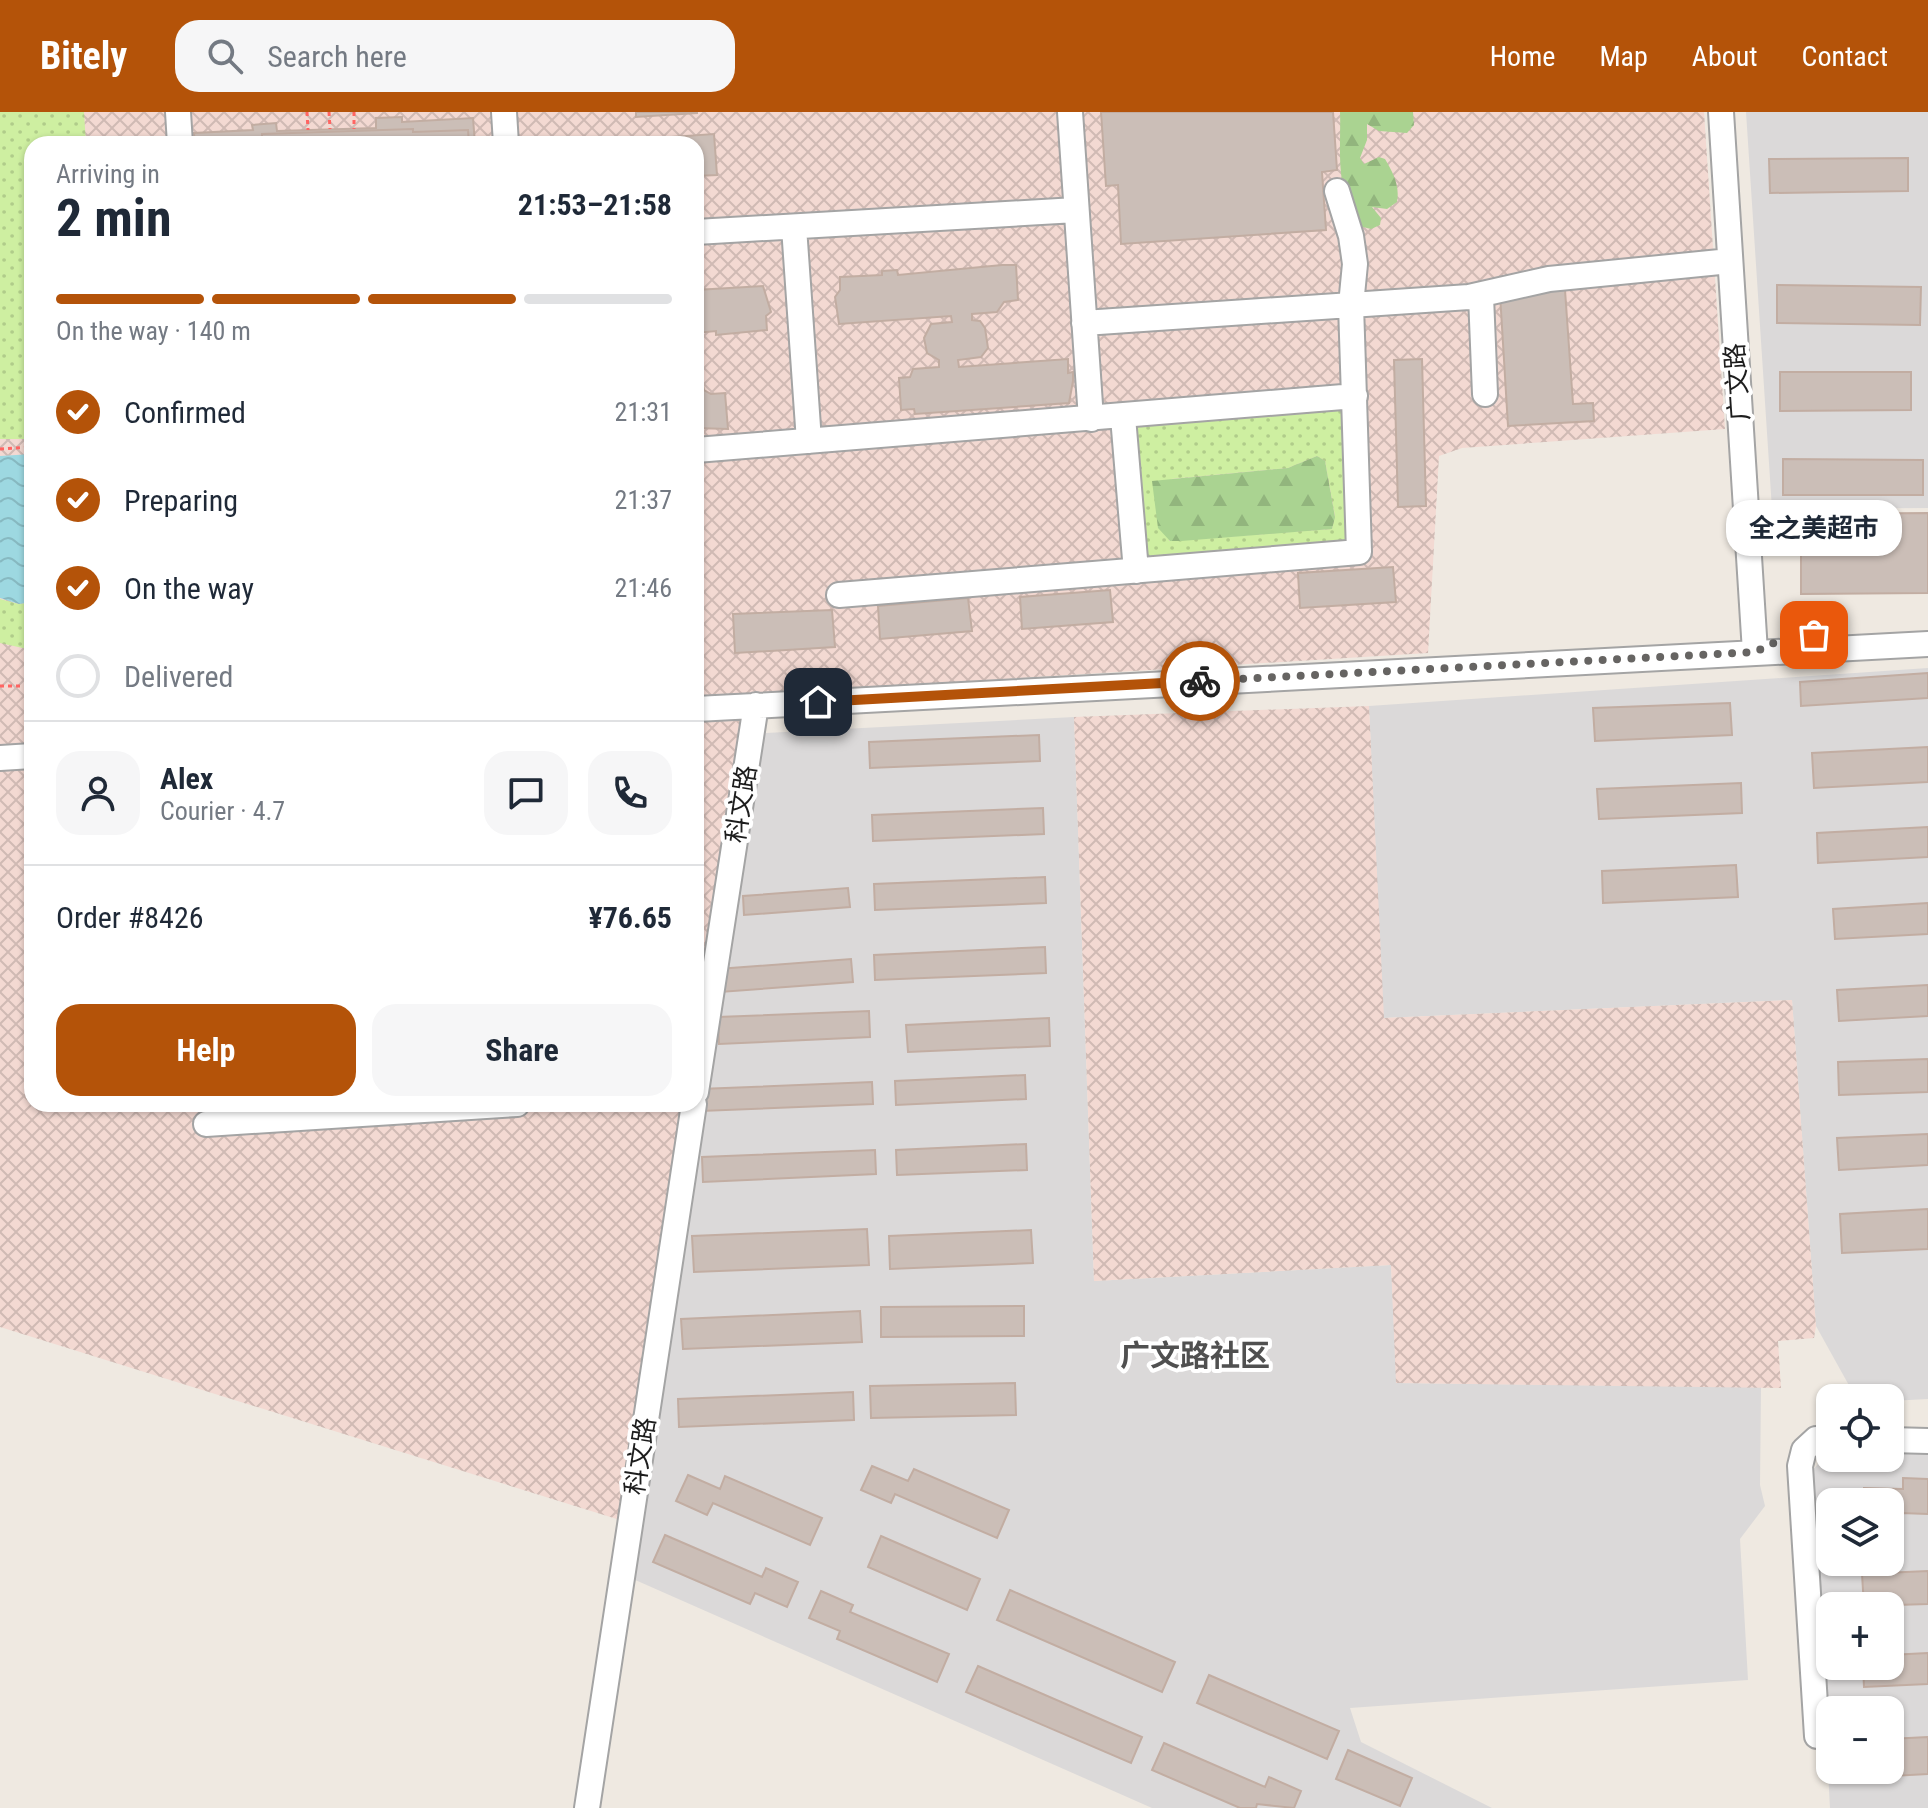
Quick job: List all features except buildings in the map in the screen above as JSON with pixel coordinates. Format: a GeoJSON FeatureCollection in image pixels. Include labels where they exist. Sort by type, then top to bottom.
{"type":"FeatureCollection","features":[{"type":"Feature","properties":{"kind":"street"},"geometry":{"type":"LineString","coordinates":[[178,112],[180,136]]}},
{"type":"Feature","properties":{"kind":"street"},"geometry":{"type":"LineString","coordinates":[[504,112],[506,136]]}},
{"type":"Feature","properties":{"kind":"street"},"geometry":{"type":"LineString","coordinates":[[1070,112],[1091,419]]}},
{"type":"Feature","properties":{"kind":"street","name":"广文路"},"geometry":{"type":"LineString","coordinates":[[1721,112],[1755,652]]}},
{"type":"Feature","properties":{"kind":"street"},"geometry":{"type":"LineString","coordinates":[[839,595],[1359,552],[1351,305],[1355,264],[1337,191]]}},
{"type":"Feature","properties":{"kind":"street"},"geometry":{"type":"LineString","coordinates":[[704,232],[1076,210]]}},
{"type":"Feature","properties":{"kind":"street"},"geometry":{"type":"LineString","coordinates":[[794,227],[809,441]]}},
{"type":"Feature","properties":{"kind":"street"},"geometry":{"type":"LineString","coordinates":[[1084,323],[1481,296],[1500,288],[1549,279],[1730,261]]}},
{"type":"Feature","properties":{"kind":"street"},"geometry":{"type":"LineString","coordinates":[[1481,296],[1485,394]]}},
{"type":"Feature","properties":{"kind":"street"},"geometry":{"type":"LineString","coordinates":[[704,449],[1355,396]]}},
{"type":"Feature","properties":{"kind":"street"},"geometry":{"type":"LineString","coordinates":[[1123,417],[1136,571]]}},
{"type":"Feature","properties":{"kind":"street"},"geometry":{"type":"LineString","coordinates":[[1755,652],[1786,637],[1928,628]]}},
{"type":"Feature","properties":{"kind":"street"},"geometry":{"type":"LineString","coordinates":[[704,708],[1928,644]]}},
{"type":"Feature","properties":{"kind":"street","name":"科文路"},"geometry":{"type":"LineString","coordinates":[[704,1040],[756,705]]}},
{"type":"Feature","properties":{"kind":"street"},"geometry":{"type":"LineString","coordinates":[[0,758],[24,756]]}},
{"type":"Feature","properties":{"kind":"street"},"geometry":{"type":"LineString","coordinates":[[206,1124],[291,1112]]}},
{"type":"Feature","properties":{"kind":"street","name":"科文路"},"geometry":{"type":"LineString","coordinates":[[587,1808],[693,1112]]}},
{"type":"Feature","properties":{"kind":"street"},"geometry":{"type":"LineString","coordinates":[[1816,1439],[1804,1450],[1800,1466],[1816,1720]]}},
{"type":"Feature","properties":{"kind":"street"},"geometry":{"type":"LineString","coordinates":[[1904,1440],[1928,1441]]}},
{"type":"Feature","properties":{"kind":"path"},"geometry":{"type":"LineString","coordinates":[[307,112],[308,130]]}},
{"type":"Feature","properties":{"kind":"path"},"geometry":{"type":"LineString","coordinates":[[329,112],[330,129]]}},
{"type":"Feature","properties":{"kind":"path"},"geometry":{"type":"LineString","coordinates":[[354,112],[354,129]]}},
{"type":"Feature","properties":{"kind":"path"},"geometry":{"type":"LineString","coordinates":[[0,449],[24,448]]}},
{"type":"Feature","properties":{"kind":"path"},"geometry":{"type":"LineString","coordinates":[[0,686],[24,686]]}},
{"type":"Feature","properties":{"kind":"shaded area"},"geometry":{"type":"Polygon","coordinates":[[[0,112],[1704,112],[1725,429],[1462,448],[1439,456],[1428,653],[745,695],[704,963],[704,136],[24,136],[24,1112],[682,1112],[620,1520],[0,1327],[0,112]]]}},
{"type":"Feature","properties":{"kind":"shaded area"},"geometry":{"type":"Polygon","coordinates":[[[1746,112],[1928,112],[1928,508],[1772,509],[1746,112]]]}},
{"type":"Feature","properties":{"kind":"shaded area"},"geometry":{"type":"Polygon","coordinates":[[[1928,668],[1928,1399],[1904,1400],[1904,1384],[1848,1384],[1816,1326],[1792,1000],[1383,1018],[1369,706],[1928,668]]]}},
{"type":"Feature","properties":{"kind":"shaded area"},"geometry":{"type":"Polygon","coordinates":[[[1369,706],[1384,1018],[1792,1000],[1816,1326],[1814,1338],[1778,1341],[1781,1388],[1396,1383],[1391,1265],[1094,1281],[1074,717],[1369,706]]]}},
{"type":"Feature","properties":{"kind":"shaded area"},"geometry":{"type":"Polygon","coordinates":[[[1074,717],[1094,1281],[1391,1265],[1397,1383],[1761,1387],[1760,1485],[1765,1506],[1740,1539],[1748,1680],[1350,1708],[1361,1742],[1492,1808],[1152,1808],[633,1579],[760,744],[766,733],[1074,717]]]}},
{"type":"Feature","properties":{"kind":"shaded area"},"geometry":{"type":"Polygon","coordinates":[[[1904,1448],[1928,1449],[1928,1808],[1830,1808],[1829,1784],[1904,1784],[1904,1696],[1824,1696],[1823,1680],[1904,1680],[1904,1592],[1818,1592],[1818,1576],[1904,1576],[1904,1488],[1816,1488],[1816,1546],[1812,1471],[1816,1466],[1816,1472],[1904,1472],[1904,1448]]]}},
{"type":"Feature","properties":{"kind":"green space"},"geometry":{"type":"Polygon","coordinates":[[[0,112],[84,112],[86,136],[24,136],[24,439],[0,439],[0,112]]]}},
{"type":"Feature","properties":{"kind":"green space"},"geometry":{"type":"Polygon","coordinates":[[[1340,112],[1413,112],[1414,125],[1407,133],[1379,131],[1367,124],[1367,140],[1360,158],[1364,164],[1379,157],[1385,159],[1398,190],[1397,202],[1387,209],[1372,207],[1381,218],[1380,225],[1371,229],[1359,226],[1343,187],[1340,112]]]}},
{"type":"Feature","properties":{"kind":"green space"},"geometry":{"type":"Polygon","coordinates":[[[1347,403],[1354,541],[1147,565],[1130,438],[1139,419],[1347,403]],[[1317,456],[1288,468],[1171,479],[1169,541],[1332,529],[1335,516],[1325,461],[1317,456]]]}},
{"type":"Feature","properties":{"kind":"green space"},"geometry":{"type":"Polygon","coordinates":[[[1317,456],[1325,461],[1335,517],[1332,529],[1170,541],[1158,528],[1152,481],[1288,468],[1317,456]]]}},
{"type":"Feature","properties":{"kind":"green space"},"geometry":{"type":"Polygon","coordinates":[[[0,599],[24,603],[24,648],[0,643],[0,599]]]}},
{"type":"Feature","properties":{"kind":"water"},"geometry":{"type":"Polygon","coordinates":[[[24,454],[24,603],[19,604],[0,598],[0,456],[24,454]]]}},
{"type":"Feature","properties":{"kind":"way so far"},"geometry":{"type":"LineString","coordinates":[[1200,681],[1755,652],[1786,637],[1814,635]]}},
{"type":"Feature","properties":{"kind":"place","name":"全之美超市"},"geometry":{"type":"Point","coordinates":[1814,635]}},
{"type":"Feature","properties":{"kind":"district","name":"广文路社区"},"geometry":{"type":"Point","coordinates":[1195,1355]}},
{"type":"Feature","properties":{"kind":"route"},"geometry":{"type":"LineString","coordinates":[[818,702],[1200,681]]}}]}
